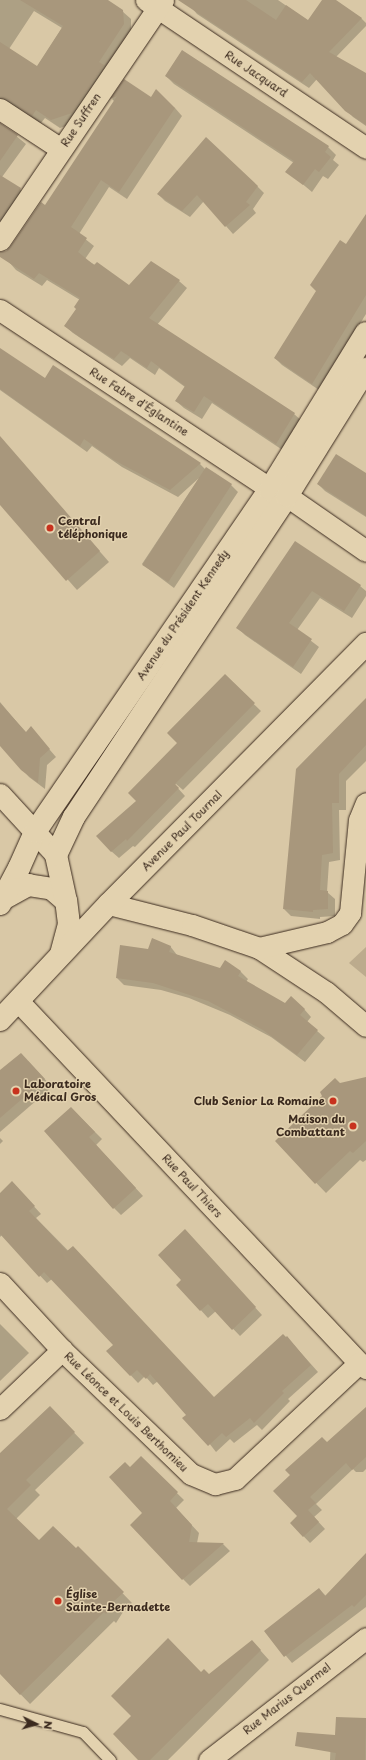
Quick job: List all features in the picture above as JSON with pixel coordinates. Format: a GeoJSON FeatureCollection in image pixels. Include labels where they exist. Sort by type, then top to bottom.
{"type":"FeatureCollection","features":[{"type":"Feature","properties":{"kind":"main road","name":"Avenue du Président Kennedy"},"geometry":{"type":"LineString","coordinates":[[56,855],[74,817],[278,493],[366,333]]}},
{"type":"Feature","properties":{"kind":"main road","name":"Avenue du Président Kennedy"},"geometry":{"type":"LineString","coordinates":[[2,901],[20,868],[35,832],[366,369]]}},
{"type":"Feature","properties":{"kind":"main road","name":"Avenue Paul Tournal"},"geometry":{"type":"LineString","coordinates":[[0,1020],[19,1002],[61,954],[109,904],[366,644]]}},
{"type":"Feature","properties":{"kind":"main road"},"geometry":{"type":"LineString","coordinates":[[56,855],[66,901],[69,924],[61,954]]}},
{"type":"Feature","properties":{"kind":"main road","name":"Avenue du Président Kennedy"},"geometry":{"type":"LineString","coordinates":[[2,901],[28,885],[52,889],[66,901]]}},
{"type":"Feature","properties":{"kind":"street","name":"Rue Jacquard"},"geometry":{"type":"LineString","coordinates":[[156,3],[366,148]]}},
{"type":"Feature","properties":{"kind":"street","name":"Rue Suffren"},"geometry":{"type":"LineString","coordinates":[[0,240],[156,3]]}},
{"type":"Feature","properties":{"kind":"street"},"geometry":{"type":"LineString","coordinates":[[0,109],[61,149]]}},
{"type":"Feature","properties":{"kind":"street","name":"Rue Fabre d'Églantine"},"geometry":{"type":"LineString","coordinates":[[0,310],[366,551]]}},
{"type":"Feature","properties":{"kind":"street"},"geometry":{"type":"LineString","coordinates":[[0,794],[56,855]]}},
{"type":"Feature","properties":{"kind":"street"},"geometry":{"type":"LineString","coordinates":[[259,948],[327,932],[342,924],[350,913],[359,820],[366,803]]}},
{"type":"Feature","properties":{"kind":"street"},"geometry":{"type":"LineString","coordinates":[[109,904],[192,925],[259,948],[326,992],[366,1026]]}},
{"type":"Feature","properties":{"kind":"street","name":"Rue Paul Thiers"},"geometry":{"type":"LineString","coordinates":[[19,1002],[362,1365]]}},
{"type":"Feature","properties":{"kind":"street","name":"Rue Léonce et Louis Berthomieu"},"geometry":{"type":"LineString","coordinates":[[0,1283],[62,1350],[191,1474],[214,1484],[235,1479],[362,1365]]}},
{"type":"Feature","properties":{"kind":"street","name":"Rue Léonce et Louis Berthomieu"},"geometry":{"type":"LineString","coordinates":[[0,1409],[62,1350]]}},
{"type":"Feature","properties":{"kind":"street","name":"Rue Marius Quermel"},"geometry":{"type":"LineString","coordinates":[[209,1760],[366,1638]]}},
{"type":"Feature","properties":{"kind":"lane"},"geometry":{"type":"LineString","coordinates":[[0,1709],[83,1732],[110,1760]]}},
{"type":"Feature","properties":{"kind":"shaded area"},"geometry":{"type":"Polygon","coordinates":[[[366,947],[366,977],[349,963],[366,947]]]}},
{"type":"Feature","properties":{"kind":"building"},"geometry":{"type":"Polygon","coordinates":[[[20,0],[108,0],[123,10],[124,24],[99,62],[104,65],[72,113],[51,120],[36,110],[32,116],[7,99],[0,97],[0,42],[37,66],[63,26],[20,0]]]}},
{"type":"Feature","properties":{"kind":"building"},"geometry":{"type":"Polygon","coordinates":[[[178,0],[246,0],[276,20],[286,5],[308,20],[322,0],[336,0],[362,18],[329,52],[366,73],[366,125],[345,111],[310,73],[302,82],[178,0]]]}},
{"type":"Feature","properties":{"kind":"building"},"geometry":{"type":"Polygon","coordinates":[[[182,50],[329,146],[325,152],[331,157],[319,172],[315,169],[303,185],[285,172],[294,161],[165,76],[182,50]]]}},
{"type":"Feature","properties":{"kind":"building"},"geometry":{"type":"Polygon","coordinates":[[[124,79],[151,97],[156,89],[175,108],[119,192],[101,180],[71,227],[87,238],[78,252],[94,265],[97,262],[129,285],[151,261],[180,280],[149,318],[295,413],[276,444],[204,396],[194,412],[175,401],[185,386],[151,361],[147,368],[121,351],[114,359],[81,338],[64,326],[76,309],[74,307],[80,298],[39,273],[34,279],[0,257],[0,252],[6,251],[10,247],[41,202],[45,205],[117,96],[110,99],[124,79]]]}},
{"type":"Feature","properties":{"kind":"building"},"geometry":{"type":"Polygon","coordinates":[[[0,123],[18,135],[0,161],[0,123]]]}},
{"type":"Feature","properties":{"kind":"building"},"geometry":{"type":"Polygon","coordinates":[[[206,137],[258,186],[246,202],[250,205],[225,227],[197,195],[182,211],[157,194],[206,137]]]}},
{"type":"Feature","properties":{"kind":"building"},"geometry":{"type":"Polygon","coordinates":[[[0,175],[21,188],[0,219],[0,175]]]}},
{"type":"Feature","properties":{"kind":"building"},"geometry":{"type":"Polygon","coordinates":[[[366,214],[366,295],[312,384],[274,358],[316,291],[310,285],[340,240],[346,244],[366,214]]]}},
{"type":"Feature","properties":{"kind":"building"},"geometry":{"type":"Polygon","coordinates":[[[0,348],[45,378],[53,365],[201,463],[170,490],[114,460],[84,439],[80,446],[0,389],[0,348]]]}},
{"type":"Feature","properties":{"kind":"building","name":"Central téléphonique"},"geometry":{"type":"Polygon","coordinates":[[[0,436],[100,551],[66,581],[0,505],[0,436]]]}},
{"type":"Feature","properties":{"kind":"building"},"geometry":{"type":"Polygon","coordinates":[[[336,454],[366,473],[366,516],[317,484],[336,454]]]}},
{"type":"Feature","properties":{"kind":"building"},"geometry":{"type":"Polygon","coordinates":[[[206,467],[232,484],[168,582],[142,565],[206,467]]]}},
{"type":"Feature","properties":{"kind":"building"},"geometry":{"type":"Polygon","coordinates":[[[295,541],[361,585],[344,611],[312,591],[289,623],[312,639],[293,667],[236,628],[295,541]]]}},
{"type":"Feature","properties":{"kind":"building"},"geometry":{"type":"Polygon","coordinates":[[[225,674],[255,703],[175,784],[179,788],[127,841],[126,839],[111,852],[96,836],[136,801],[128,793],[177,743],[167,733],[225,674]]]}},
{"type":"Feature","properties":{"kind":"building"},"geometry":{"type":"Polygon","coordinates":[[[366,698],[366,745],[339,774],[339,803],[332,803],[333,853],[322,855],[320,890],[328,891],[328,909],[313,910],[313,912],[283,909],[296,769],[366,698]]]}},
{"type":"Feature","properties":{"kind":"building"},"geometry":{"type":"Polygon","coordinates":[[[0,703],[26,732],[31,726],[50,749],[40,758],[38,783],[21,770],[0,746],[0,703]]]}},
{"type":"Feature","properties":{"kind":"building"},"geometry":{"type":"Polygon","coordinates":[[[152,938],[171,946],[169,952],[220,968],[225,960],[241,971],[238,976],[285,1003],[291,996],[305,1009],[300,1015],[318,1030],[297,1055],[263,1030],[208,1001],[153,983],[116,978],[120,945],[148,949],[152,938]]]}},
{"type":"Feature","properties":{"kind":"building","name":"Laboratoire Médical Gros"},"geometry":{"type":"Polygon","coordinates":[[[21,1053],[45,1079],[0,1118],[0,1070],[21,1053]]]}},
{"type":"Feature","properties":{"kind":"building"},"geometry":{"type":"Polygon","coordinates":[[[366,1077],[366,1141],[353,1153],[350,1151],[315,1184],[275,1141],[322,1096],[320,1092],[335,1078],[340,1083],[366,1077]]]}},
{"type":"Feature","properties":{"kind":"building"},"geometry":{"type":"Polygon","coordinates":[[[71,1107],[95,1132],[89,1137],[136,1188],[113,1209],[44,1131],[71,1107]]]}},
{"type":"Feature","properties":{"kind":"building"},"geometry":{"type":"Polygon","coordinates":[[[12,1181],[35,1206],[29,1211],[67,1251],[73,1246],[214,1397],[283,1334],[286,1337],[287,1336],[311,1365],[282,1391],[284,1393],[254,1423],[250,1418],[226,1437],[222,1433],[208,1446],[182,1418],[186,1415],[150,1374],[146,1379],[137,1370],[130,1376],[106,1351],[113,1345],[44,1272],[39,1277],[0,1234],[0,1193],[12,1181]]]}},
{"type":"Feature","properties":{"kind":"building"},"geometry":{"type":"Polygon","coordinates":[[[185,1229],[256,1307],[232,1330],[208,1304],[200,1311],[176,1285],[181,1280],[158,1255],[185,1229]]]}},
{"type":"Feature","properties":{"kind":"building","name":"Église Sainte-Bernadette"},"geometry":{"type":"Polygon","coordinates":[[[50,1406],[75,1432],[26,1480],[31,1485],[7,1509],[39,1540],[53,1526],[76,1548],[78,1546],[124,1592],[113,1602],[106,1614],[104,1612],[20,1695],[0,1674],[0,1453],[50,1406]]]}},
{"type":"Feature","properties":{"kind":"building"},"geometry":{"type":"Polygon","coordinates":[[[366,1407],[366,1457],[352,1470],[346,1463],[310,1497],[316,1503],[308,1510],[319,1522],[303,1537],[290,1523],[297,1516],[273,1491],[290,1475],[285,1470],[322,1437],[327,1442],[366,1407]]]}},
{"type":"Feature","properties":{"kind":"building"},"geometry":{"type":"Polygon","coordinates":[[[141,1456],[178,1492],[170,1501],[192,1525],[189,1542],[224,1543],[182,1580],[130,1525],[142,1513],[109,1477],[125,1462],[130,1467],[141,1456]]]}},
{"type":"Feature","properties":{"kind":"building"},"geometry":{"type":"Polygon","coordinates":[[[366,1553],[366,1595],[354,1607],[352,1605],[284,1657],[264,1631],[319,1588],[325,1596],[366,1553]]]}},
{"type":"Feature","properties":{"kind":"building"},"geometry":{"type":"Polygon","coordinates":[[[168,1638],[201,1672],[204,1669],[209,1674],[252,1640],[261,1650],[150,1760],[138,1760],[113,1734],[131,1716],[111,1696],[168,1638]]]}},
{"type":"Feature","properties":{"kind":"building"},"geometry":{"type":"Polygon","coordinates":[[[336,1717],[366,1718],[365,1760],[335,1760],[336,1753],[295,1746],[297,1732],[335,1735],[336,1717]]]}},
{"type":"Feature","properties":{"kind":"place","name":"Central téléphonique"},"geometry":{"type":"Point","coordinates":[50,528]}},
{"type":"Feature","properties":{"kind":"place","name":"Laboratoire Médical Gros"},"geometry":{"type":"Point","coordinates":[16,1091]}},
{"type":"Feature","properties":{"kind":"place","name":"Club Senior La Romaine"},"geometry":{"type":"Point","coordinates":[333,1101]}},
{"type":"Feature","properties":{"kind":"place","name":"Maison du Combattant"},"geometry":{"type":"Point","coordinates":[353,1126]}},
{"type":"Feature","properties":{"kind":"place","name":"Église Sainte-Bernadette"},"geometry":{"type":"Point","coordinates":[58,1601]}}]}
